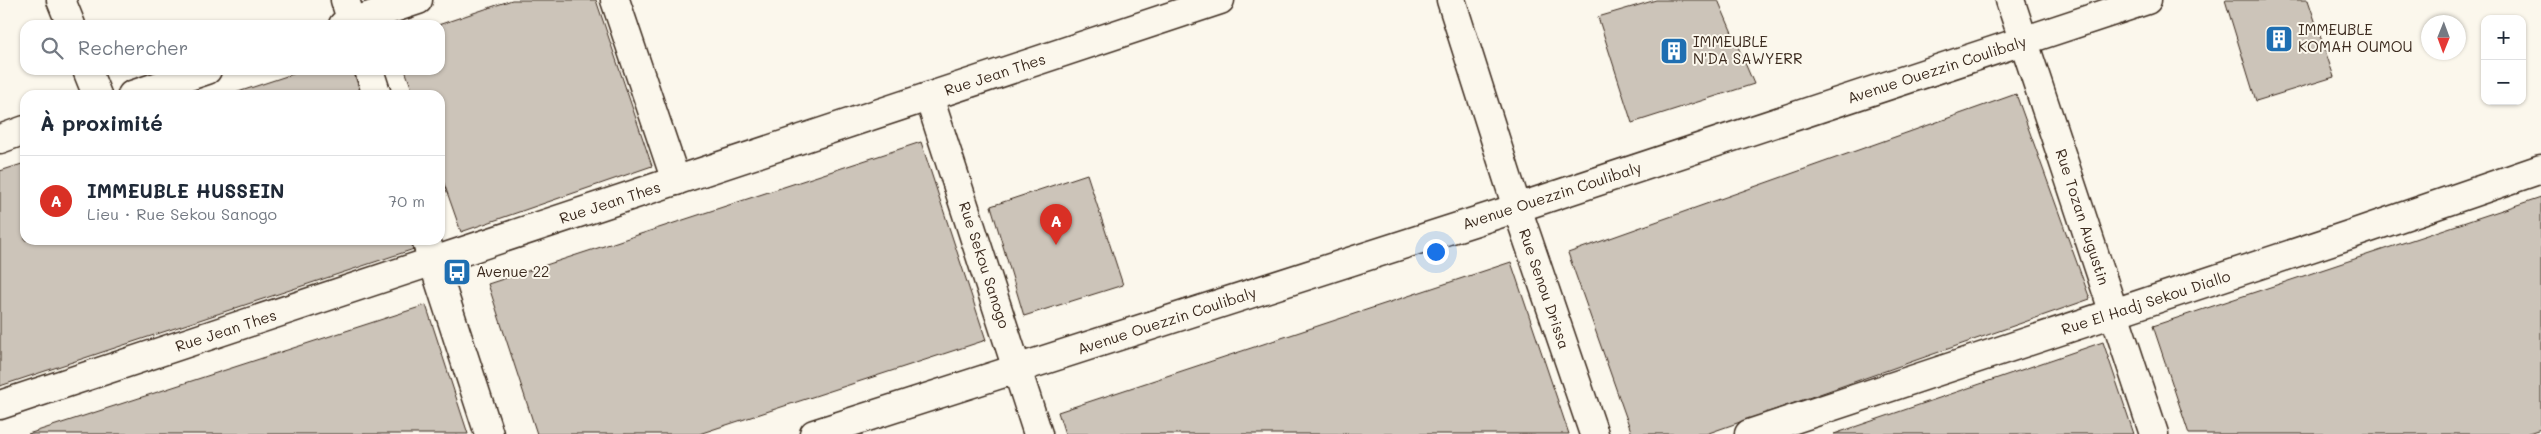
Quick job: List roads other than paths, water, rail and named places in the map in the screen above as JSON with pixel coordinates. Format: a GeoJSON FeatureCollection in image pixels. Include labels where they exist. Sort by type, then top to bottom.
{"type":"FeatureCollection","features":[{"type":"Feature","properties":{"kind":"street"},"geometry":{"type":"LineString","coordinates":[[61,0],[69,20]]}},
{"type":"Feature","properties":{"kind":"street"},"geometry":{"type":"LineString","coordinates":[[348,18],[418,0]]}},
{"type":"Feature","properties":{"kind":"street"},"geometry":{"type":"LineString","coordinates":[[615,0],[676,181]]}},
{"type":"Feature","properties":{"kind":"street","name":"Rue Jean Thes"},"geometry":{"type":"LineString","coordinates":[[0,405],[430,251],[676,181],[1220,0]]}},
{"type":"Feature","properties":{"kind":"street","name":"Rue Senou Drissa"},"geometry":{"type":"LineString","coordinates":[[1451,0],[1517,208],[1594,434]]}},
{"type":"Feature","properties":{"kind":"street","name":"Rue Tozan Augustin"},"geometry":{"type":"LineString","coordinates":[[2010,0],[2154,434]]}},
{"type":"Feature","properties":{"kind":"street","name":"Avenue Ouezzin Coulibaly"},"geometry":{"type":"LineString","coordinates":[[814,434],[1517,208],[2147,0]]}},
{"type":"Feature","properties":{"kind":"street"},"geometry":{"type":"LineString","coordinates":[[90,75],[95,90]]}},
{"type":"Feature","properties":{"kind":"street"},"geometry":{"type":"LineString","coordinates":[[147,90],[192,75]]}},
{"type":"Feature","properties":{"kind":"street"},"geometry":{"type":"LineString","coordinates":[[370,75],[375,90]]}},
{"type":"Feature","properties":{"kind":"street","name":"Rue Sekou Sanogo"},"geometry":{"type":"LineString","coordinates":[[929,97],[1038,434]]}},
{"type":"Feature","properties":{"kind":"street"},"geometry":{"type":"LineString","coordinates":[[0,139],[20,132]]}},
{"type":"Feature","properties":{"kind":"street","name":"Rue El Hadj Sekou Diallo"},"geometry":{"type":"LineString","coordinates":[[1749,434],[2541,169]]}},
{"type":"Feature","properties":{"kind":"street"},"geometry":{"type":"LineString","coordinates":[[430,251],[489,434]]}},
{"type":"Feature","properties":{"kind":"place","name":"IMMEUBLE KOMAH OUMOU"},"geometry":{"type":"Point","coordinates":[2279,39]}},
{"type":"Feature","properties":{"kind":"place","name":"IMMEUBLE N'DA SAWYERR"},"geometry":{"type":"Point","coordinates":[1674,51]}},
{"type":"Feature","properties":{"kind":"place","name":"IMMEUBLE HUSSEIN"},"geometry":{"type":"Point","coordinates":[1056,245]}},
{"type":"Feature","properties":{"kind":"place","name":"Avenue 22"},"geometry":{"type":"Point","coordinates":[457,272]}}]}
